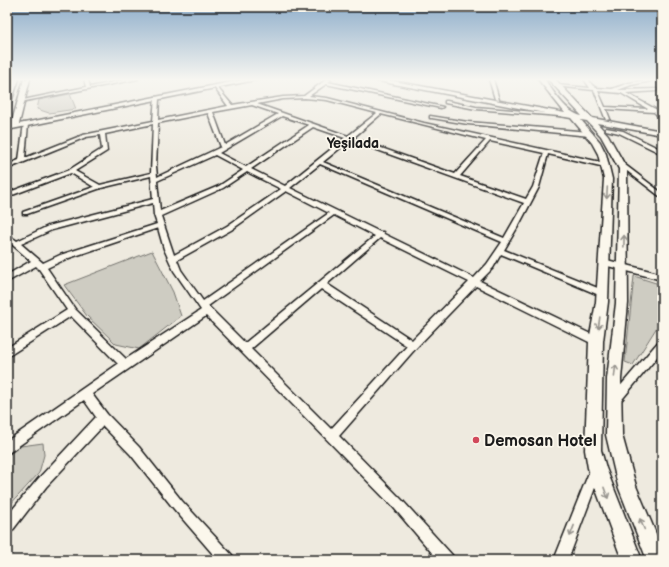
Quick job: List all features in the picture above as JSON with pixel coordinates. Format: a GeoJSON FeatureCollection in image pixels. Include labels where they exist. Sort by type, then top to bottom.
{"type":"FeatureCollection","features":[{"type":"Feature","properties":{"kind":"main road"},"geometry":{"type":"LineString","coordinates":[[12,125],[19,105]]}},
{"type":"Feature","properties":{"kind":"main road"},"geometry":{"type":"LineString","coordinates":[[12,125],[109,105]]}},
{"type":"Feature","properties":{"kind":"main road"},"geometry":{"type":"LineString","coordinates":[[7,122],[12,125],[26,124],[119,105]]}},
{"type":"Feature","properties":{"kind":"main road"},"geometry":{"type":"LineString","coordinates":[[521,105],[608,119],[662,130]]}},
{"type":"Feature","properties":{"kind":"main road"},"geometry":{"type":"LineString","coordinates":[[532,105],[577,115],[620,128],[662,133]]}},
{"type":"Feature","properties":{"kind":"main road"},"geometry":{"type":"LineString","coordinates":[[567,105],[577,115],[606,132],[620,163],[623,177],[622,303],[614,379],[614,435],[627,486],[658,560]]}},
{"type":"Feature","properties":{"kind":"main road"},"geometry":{"type":"LineString","coordinates":[[570,105],[602,154],[608,179],[602,293],[596,341],[592,435],[597,468],[632,560]]}},
{"type":"Feature","properties":{"kind":"main road"},"geometry":{"type":"LineString","coordinates":[[606,132],[620,128]]}},
{"type":"Feature","properties":{"kind":"street"},"geometry":{"type":"LineString","coordinates":[[156,105],[154,177],[156,200],[160,225],[172,259],[178,271],[204,308],[398,504],[448,560]]}},
{"type":"Feature","properties":{"kind":"street"},"geometry":{"type":"LineString","coordinates":[[7,167],[85,136],[239,105]]}},
{"type":"Feature","properties":{"kind":"street"},"geometry":{"type":"LineString","coordinates":[[259,105],[528,202]]}},
{"type":"Feature","properties":{"kind":"street"},"geometry":{"type":"LineString","coordinates":[[349,105],[489,140],[605,165]]}},
{"type":"Feature","properties":{"kind":"street"},"geometry":{"type":"LineString","coordinates":[[434,105],[441,107]]}},
{"type":"Feature","properties":{"kind":"street"},"geometry":{"type":"LineString","coordinates":[[464,105],[476,108],[577,115]]}},
{"type":"Feature","properties":{"kind":"street"},"geometry":{"type":"LineString","coordinates":[[645,105],[656,112],[662,119]]}},
{"type":"Feature","properties":{"kind":"street"},"geometry":{"type":"LineString","coordinates":[[424,124],[441,107]]}},
{"type":"Feature","properties":{"kind":"street"},"geometry":{"type":"LineString","coordinates":[[608,119],[604,108],[656,112]]}},
{"type":"Feature","properties":{"kind":"street"},"geometry":{"type":"LineString","coordinates":[[210,111],[223,147]]}},
{"type":"Feature","properties":{"kind":"street"},"geometry":{"type":"LineString","coordinates":[[25,213],[99,187],[154,177],[215,153],[282,114]]}},
{"type":"Feature","properties":{"kind":"street"},"geometry":{"type":"LineString","coordinates":[[172,259],[229,228],[279,194],[379,114]]}},
{"type":"Feature","properties":{"kind":"street"},"geometry":{"type":"LineString","coordinates":[[432,116],[468,123],[590,134]]}},
{"type":"Feature","properties":{"kind":"street"},"geometry":{"type":"LineString","coordinates":[[22,161],[26,124]]}},
{"type":"Feature","properties":{"kind":"street"},"geometry":{"type":"LineString","coordinates":[[158,215],[221,187],[313,125]]}},
{"type":"Feature","properties":{"kind":"street"},"geometry":{"type":"LineString","coordinates":[[620,128],[662,152]]}},
{"type":"Feature","properties":{"kind":"street"},"geometry":{"type":"LineString","coordinates":[[7,194],[71,171],[104,150],[102,132]]}},
{"type":"Feature","properties":{"kind":"street"},"geometry":{"type":"LineString","coordinates":[[456,176],[489,140]]}},
{"type":"Feature","properties":{"kind":"street"},"geometry":{"type":"LineString","coordinates":[[215,153],[596,341]]}},
{"type":"Feature","properties":{"kind":"street"},"geometry":{"type":"LineString","coordinates":[[331,438],[414,345],[490,266],[506,242],[536,187],[546,153]]}},
{"type":"Feature","properties":{"kind":"street"},"geometry":{"type":"LineString","coordinates":[[319,162],[506,242]]}},
{"type":"Feature","properties":{"kind":"street"},"geometry":{"type":"LineString","coordinates":[[620,163],[662,196]]}},
{"type":"Feature","properties":{"kind":"street"},"geometry":{"type":"LineString","coordinates":[[71,171],[99,187]]}},
{"type":"Feature","properties":{"kind":"street"},"geometry":{"type":"LineString","coordinates":[[16,244],[50,228],[156,200]]}},
{"type":"Feature","properties":{"kind":"street"},"geometry":{"type":"LineString","coordinates":[[7,448],[86,394],[335,212]]}},
{"type":"Feature","properties":{"kind":"street"},"geometry":{"type":"LineString","coordinates":[[7,278],[39,265],[160,225]]}},
{"type":"Feature","properties":{"kind":"street"},"geometry":{"type":"LineString","coordinates":[[244,349],[322,285],[380,234]]}},
{"type":"Feature","properties":{"kind":"street"},"geometry":{"type":"LineString","coordinates":[[7,236],[39,265],[72,311],[125,365]]}},
{"type":"Feature","properties":{"kind":"street"},"geometry":{"type":"LineString","coordinates":[[500,251],[602,293]]}},
{"type":"Feature","properties":{"kind":"street"},"geometry":{"type":"LineString","coordinates":[[603,262],[662,277]]}},
{"type":"Feature","properties":{"kind":"street"},"geometry":{"type":"LineString","coordinates":[[322,285],[414,345]]}},
{"type":"Feature","properties":{"kind":"street"},"geometry":{"type":"LineString","coordinates":[[7,353],[72,311]]}},
{"type":"Feature","properties":{"kind":"street"},"geometry":{"type":"LineString","coordinates":[[614,401],[662,344]]}},
{"type":"Feature","properties":{"kind":"street"},"geometry":{"type":"LineString","coordinates":[[86,394],[103,418],[135,451],[178,505],[227,560]]}},
{"type":"Feature","properties":{"kind":"street"},"geometry":{"type":"LineString","coordinates":[[7,526],[42,483],[103,418]]}},
{"type":"Feature","properties":{"kind":"street"},"geometry":{"type":"LineString","coordinates":[[561,560],[597,468]]}},
{"type":"Feature","properties":{"kind":"shaded area"},"geometry":{"type":"Polygon","coordinates":[[[38,105],[75,105],[76,109],[49,113],[37,109],[38,105]]]}},
{"type":"Feature","properties":{"kind":"shaded area"},"geometry":{"type":"Polygon","coordinates":[[[152,251],[173,292],[181,316],[139,349],[116,344],[87,316],[64,285],[152,251]]]}},
{"type":"Feature","properties":{"kind":"shaded area"},"geometry":{"type":"Polygon","coordinates":[[[634,276],[662,285],[662,319],[633,365],[625,362],[634,276]]]}},
{"type":"Feature","properties":{"kind":"shaded area"},"geometry":{"type":"Polygon","coordinates":[[[43,443],[44,455],[39,473],[7,508],[7,456],[21,446],[43,443]]]}},
{"type":"Feature","properties":{"kind":"place","name":"Demosan Hotel"},"geometry":{"type":"Point","coordinates":[476,440]}},
{"type":"Feature","properties":{"kind":"district","name":"Yeşilada"},"geometry":{"type":"Point","coordinates":[353,143]}}]}
